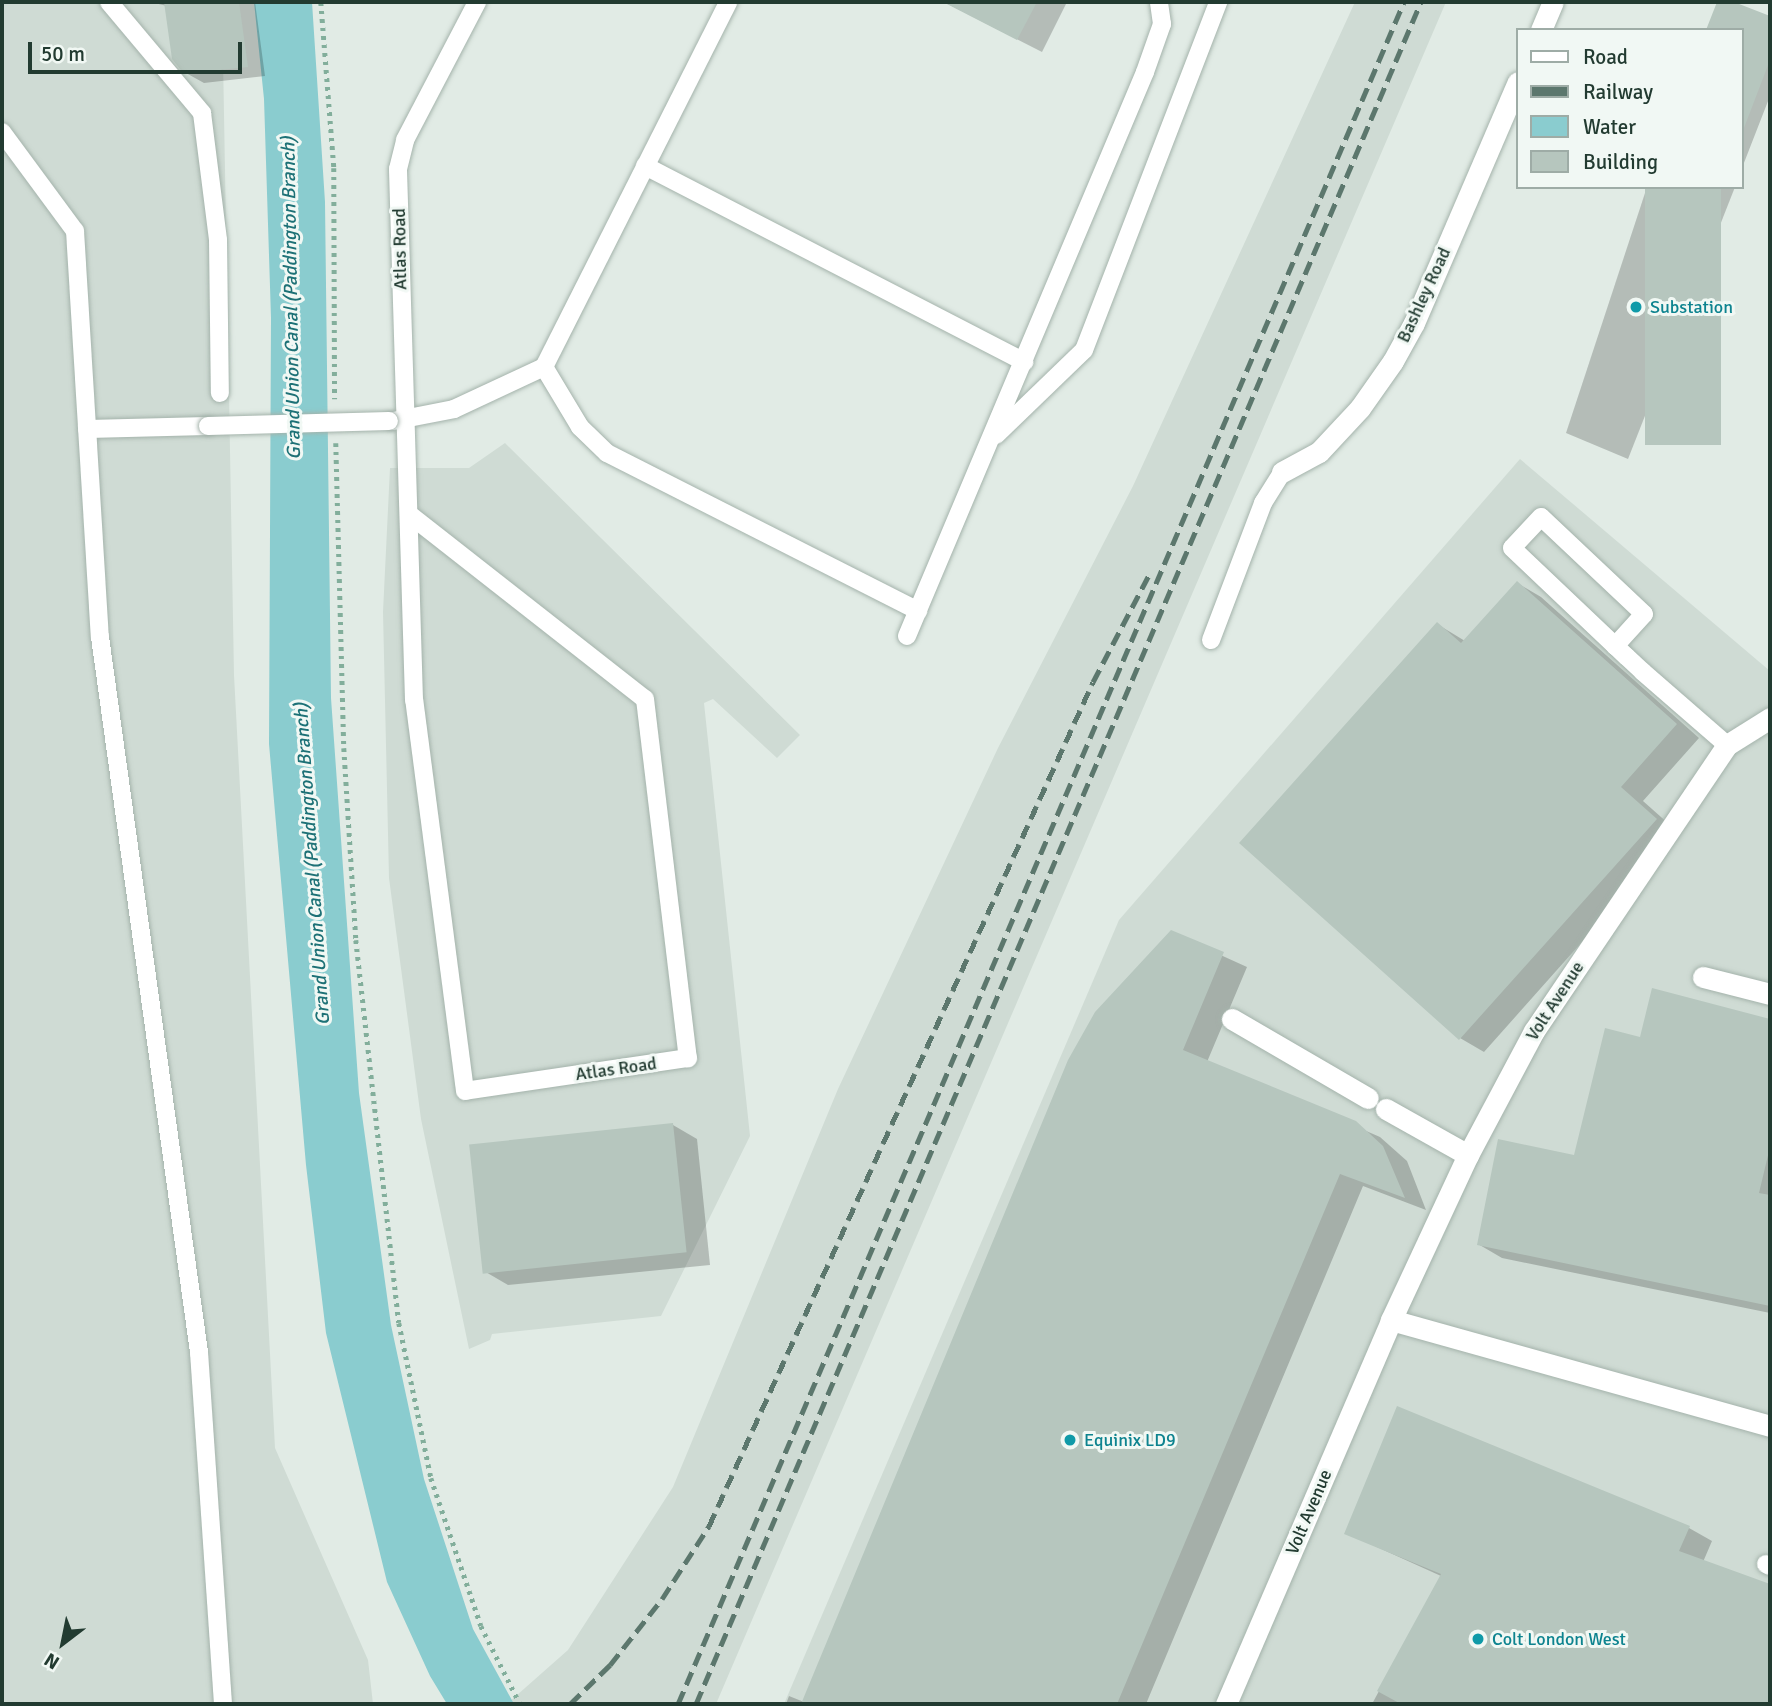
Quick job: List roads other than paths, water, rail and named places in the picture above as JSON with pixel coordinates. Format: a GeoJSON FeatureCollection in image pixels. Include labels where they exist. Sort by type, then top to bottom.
{"type":"FeatureCollection","features":[{"type":"Feature","properties":{"kind":"street"},"geometry":{"type":"LineString","coordinates":[[1542,28],[1553,2]]}},
{"type":"Feature","properties":{"kind":"street","name":"Bashley Road"},"geometry":{"type":"LineString","coordinates":[[1282,472],[1319,452],[1360,408],[1393,361],[1414,323],[1516,87]]}},
{"type":"Feature","properties":{"kind":"street","name":"Volt Avenue"},"geometry":{"type":"LineString","coordinates":[[1226,1704],[1391,1320],[1468,1155],[1534,1031],[1727,744],[1770,718]]}},
{"type":"Feature","properties":{"kind":"street"},"geometry":{"type":"LineString","coordinates":[[1703,977],[1770,994]]}},
{"type":"Feature","properties":{"kind":"street"},"geometry":{"type":"LineString","coordinates":[[1232,1019],[1468,1155]]}},
{"type":"Feature","properties":{"kind":"street"},"geometry":{"type":"LineString","coordinates":[[1391,1320],[1770,1426]]}},
{"type":"Feature","properties":{"kind":"lane"},"geometry":{"type":"LineString","coordinates":[[109,2],[202,113],[218,240],[220,393]]}},
{"type":"Feature","properties":{"kind":"lane","name":"Atlas Road"},"geometry":{"type":"LineString","coordinates":[[410,515],[645,699],[688,1058],[465,1091],[414,700],[410,515],[396,421],[398,169],[405,140],[477,2]]}},
{"type":"Feature","properties":{"kind":"lane"},"geometry":{"type":"LineString","coordinates":[[87,429],[396,421],[454,409],[544,367],[728,2]]}},
{"type":"Feature","properties":{"kind":"lane"},"geometry":{"type":"LineString","coordinates":[[907,636],[1145,72],[1162,24],[1159,2]]}},
{"type":"Feature","properties":{"kind":"lane"},"geometry":{"type":"LineString","coordinates":[[991,440],[1084,350],[1218,2]]}},
{"type":"Feature","properties":{"kind":"lane"},"geometry":{"type":"LineString","coordinates":[[2,131],[75,231],[100,637],[199,1352],[223,1704]]}},
{"type":"Feature","properties":{"kind":"lane"},"geometry":{"type":"LineString","coordinates":[[645,166],[1024,362]]}},
{"type":"Feature","properties":{"kind":"lane"},"geometry":{"type":"LineString","coordinates":[[544,367],[580,427],[607,453],[918,611]]}},
{"type":"Feature","properties":{"kind":"lane"},"geometry":{"type":"LineString","coordinates":[[1211,640],[1263,503],[1282,472]]}},
{"type":"Feature","properties":{"kind":"lane"},"geometry":{"type":"LineString","coordinates":[[1615,646],[1644,614],[1541,517],[1512,548],[1615,646],[1727,744]]}},
{"type":"Feature","properties":{"kind":"water","name":"Grand Union Canal (Paddington Branch)"},"geometry":{"type":"Polygon","coordinates":[[[254,2],[312,2],[325,202],[331,698],[359,1093],[391,1325],[424,1479],[473,1629],[514,1704],[447,1704],[430,1676],[387,1582],[326,1333],[306,1165],[269,744],[271,318],[264,99],[254,2]]]}},
{"type":"Feature","properties":{"kind":"railway"},"geometry":{"type":"LineString","coordinates":[[678,1704],[1404,2]]}},
{"type":"Feature","properties":{"kind":"railway"},"geometry":{"type":"LineString","coordinates":[[696,1704],[1421,2]]}},
{"type":"Feature","properties":{"kind":"railway"},"geometry":{"type":"LineString","coordinates":[[570,1704],[610,1665],[662,1599],[709,1526],[1093,682],[1151,571]]}},
{"type":"Feature","properties":{"kind":"place","name":"Substation"},"geometry":{"type":"Point","coordinates":[1636,307]}},
{"type":"Feature","properties":{"kind":"place","name":"Equinix LD9"},"geometry":{"type":"Point","coordinates":[1070,1440]}},
{"type":"Feature","properties":{"kind":"place","name":"Colt London West"},"geometry":{"type":"Point","coordinates":[1478,1639]}}]}
